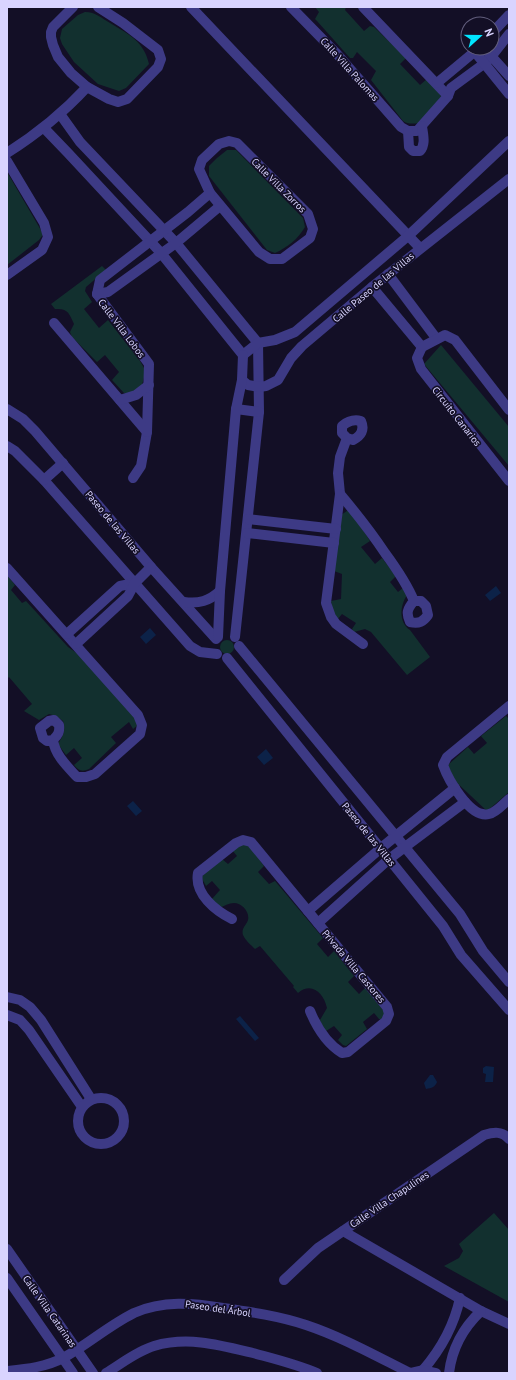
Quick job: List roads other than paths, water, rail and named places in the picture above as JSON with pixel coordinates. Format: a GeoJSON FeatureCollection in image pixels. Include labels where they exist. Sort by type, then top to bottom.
{"type":"FeatureCollection","features":[{"type":"Feature","properties":{"kind":"street"},"geometry":{"type":"LineString","coordinates":[[73,7],[53,27],[51,37],[58,57],[71,73],[87,87],[109,99],[118,102],[127,99],[158,67],[161,59],[158,50],[123,23],[98,7]]}},
{"type":"Feature","properties":{"kind":"street"},"geometry":{"type":"LineString","coordinates":[[192,7],[420,248]]}},
{"type":"Feature","properties":{"kind":"street","name":"Calle Villa Palomas"},"geometry":{"type":"LineString","coordinates":[[291,7],[337,54],[401,127],[408,131]]}},
{"type":"Feature","properties":{"kind":"street"},"geometry":{"type":"LineString","coordinates":[[363,7],[448,96]]}},
{"type":"Feature","properties":{"kind":"street"},"geometry":{"type":"LineString","coordinates":[[500,25],[509,15]]}},
{"type":"Feature","properties":{"kind":"street"},"geometry":{"type":"LineString","coordinates":[[422,126],[424,139],[423,147],[420,151],[413,151],[409,147],[408,131],[417,131],[448,96],[451,88],[488,60],[509,34]]}},
{"type":"Feature","properties":{"kind":"street"},"geometry":{"type":"LineString","coordinates":[[437,83],[470,56]]}},
{"type":"Feature","properties":{"kind":"street"},"geometry":{"type":"LineString","coordinates":[[485,56],[509,94]]}},
{"type":"Feature","properties":{"kind":"street"},"geometry":{"type":"LineString","coordinates":[[488,60],[509,76]]}},
{"type":"Feature","properties":{"kind":"street"},"geometry":{"type":"LineString","coordinates":[[7,152],[44,128],[87,87]]}},
{"type":"Feature","properties":{"kind":"street"},"geometry":{"type":"LineString","coordinates":[[7,446],[15,450],[44,480],[190,646],[200,652],[217,654],[223,658],[235,655],[259,412],[258,343],[165,230],[80,142],[60,114]]}},
{"type":"Feature","properties":{"kind":"street"},"geometry":{"type":"LineString","coordinates":[[44,128],[162,253],[243,355],[242,380],[236,409],[217,638],[214,646],[217,654]]}},
{"type":"Feature","properties":{"kind":"street","name":"Calle Villa Zorros"},"geometry":{"type":"LineString","coordinates":[[229,141],[237,143],[308,214],[313,229],[310,238],[282,259],[270,259],[259,252],[210,193],[199,169],[202,160],[219,144],[229,141]]}},
{"type":"Feature","properties":{"kind":"street","name":"Calle Paseo de las Villas"},"geometry":{"type":"LineString","coordinates":[[243,355],[258,343],[275,340],[295,332],[408,236],[509,141]]}},
{"type":"Feature","properties":{"kind":"street"},"geometry":{"type":"LineString","coordinates":[[68,153],[80,142]]}},
{"type":"Feature","properties":{"kind":"street"},"geometry":{"type":"LineString","coordinates":[[7,161],[44,222],[48,237],[42,250],[7,275]]}},
{"type":"Feature","properties":{"kind":"street","name":"Calle Paseo de las Villas"},"geometry":{"type":"LineString","coordinates":[[259,387],[266,386],[278,380],[291,358],[302,346],[420,248],[509,179]]}},
{"type":"Feature","properties":{"kind":"street","name":"Calle Villa Lobos"},"geometry":{"type":"LineString","coordinates":[[96,294],[100,280],[188,212],[210,193]]}},
{"type":"Feature","properties":{"kind":"street","name":"Calle Villa Lobos"},"geometry":{"type":"LineString","coordinates":[[96,294],[108,292],[176,243],[220,206]]}},
{"type":"Feature","properties":{"kind":"street"},"geometry":{"type":"LineString","coordinates":[[188,212],[198,223]]}},
{"type":"Feature","properties":{"kind":"street"},"geometry":{"type":"LineString","coordinates":[[118,266],[126,279]]}},
{"type":"Feature","properties":{"kind":"street"},"geometry":{"type":"LineString","coordinates":[[388,274],[436,338]]}},
{"type":"Feature","properties":{"kind":"street"},"geometry":{"type":"LineString","coordinates":[[372,287],[422,347],[436,338],[445,335],[455,340],[509,410]]}},
{"type":"Feature","properties":{"kind":"street","name":"Calle Villa Lobos"},"geometry":{"type":"LineString","coordinates":[[96,294],[146,358],[149,364],[147,432],[142,466],[133,478]]}},
{"type":"Feature","properties":{"kind":"street"},"geometry":{"type":"LineString","coordinates":[[401,321],[415,310]]}},
{"type":"Feature","properties":{"kind":"street"},"geometry":{"type":"LineString","coordinates":[[54,323],[147,432]]}},
{"type":"Feature","properties":{"kind":"street","name":"Circuito Canarios"},"geometry":{"type":"LineString","coordinates":[[422,347],[417,358],[421,369],[509,481]]}},
{"type":"Feature","properties":{"kind":"street"},"geometry":{"type":"LineString","coordinates":[[242,380],[248,385],[259,387]]}},
{"type":"Feature","properties":{"kind":"street"},"geometry":{"type":"LineString","coordinates":[[120,400],[136,396],[149,385]]}},
{"type":"Feature","properties":{"kind":"street","name":"Paseo de las Villas"},"geometry":{"type":"LineString","coordinates":[[7,409],[22,419],[35,431],[151,567],[217,638]]}},
{"type":"Feature","properties":{"kind":"street"},"geometry":{"type":"LineString","coordinates":[[236,409],[259,412]]}},
{"type":"Feature","properties":{"kind":"street"},"geometry":{"type":"LineString","coordinates":[[346,438],[340,457],[338,473],[340,494],[326,603],[331,617],[336,624],[362,644]]}},
{"type":"Feature","properties":{"kind":"street"},"geometry":{"type":"LineString","coordinates":[[44,480],[63,463]]}},
{"type":"Feature","properties":{"kind":"street"},"geometry":{"type":"LineString","coordinates":[[340,494],[362,520],[396,569],[414,601]]}},
{"type":"Feature","properties":{"kind":"street"},"geometry":{"type":"LineString","coordinates":[[248,519],[336,529]]}},
{"type":"Feature","properties":{"kind":"street"},"geometry":{"type":"LineString","coordinates":[[297,539],[299,524]]}},
{"type":"Feature","properties":{"kind":"street"},"geometry":{"type":"LineString","coordinates":[[247,533],[334,543]]}},
{"type":"Feature","properties":{"kind":"street"},"geometry":{"type":"LineString","coordinates":[[76,644],[128,596],[135,583],[151,567]]}},
{"type":"Feature","properties":{"kind":"street"},"geometry":{"type":"LineString","coordinates":[[7,568],[138,715],[142,725],[140,734],[94,774],[86,777],[77,776],[62,761],[54,747],[53,740]]}},
{"type":"Feature","properties":{"kind":"street"},"geometry":{"type":"LineString","coordinates":[[67,634],[120,586],[135,583]]}},
{"type":"Feature","properties":{"kind":"street"},"geometry":{"type":"LineString","coordinates":[[184,602],[194,604],[204,602],[213,598],[220,591]]}},
{"type":"Feature","properties":{"kind":"street"},"geometry":{"type":"LineString","coordinates":[[96,607],[106,617]]}},
{"type":"Feature","properties":{"kind":"street"},"geometry":{"type":"LineString","coordinates":[[217,638],[225,634],[232,635],[237,641]]}},
{"type":"Feature","properties":{"kind":"street","name":"Paseo de las Villas"},"geometry":{"type":"LineString","coordinates":[[237,641],[460,914],[484,951],[509,982]]}},
{"type":"Feature","properties":{"kind":"street","name":"Paseo de las Villas"},"geometry":{"type":"LineString","coordinates":[[227,658],[381,848],[442,926],[462,955],[509,1010]]}},
{"type":"Feature","properties":{"kind":"street"},"geometry":{"type":"LineString","coordinates":[[509,706],[447,757],[443,765],[450,780],[465,802],[481,814],[489,814],[509,799]]}},
{"type":"Feature","properties":{"kind":"street"},"geometry":{"type":"LineString","coordinates":[[308,911],[381,848],[455,788]]}},
{"type":"Feature","properties":{"kind":"street","name":"Privada Villa Castores"},"geometry":{"type":"LineString","coordinates":[[318,923],[389,859],[465,802]]}},
{"type":"Feature","properties":{"kind":"street"},"geometry":{"type":"LineString","coordinates":[[430,809],[440,820]]}},
{"type":"Feature","properties":{"kind":"street","name":"Privada Villa Castores"},"geometry":{"type":"LineString","coordinates":[[232,919],[214,908],[196,881],[198,873],[236,843],[243,840],[251,842],[387,1006],[388,1014],[386,1021],[348,1052],[342,1053],[336,1049],[320,1032],[310,1011]]}},
{"type":"Feature","properties":{"kind":"street"},"geometry":{"type":"LineString","coordinates":[[7,997],[20,1000],[30,1007],[41,1020],[91,1100]]}},
{"type":"Feature","properties":{"kind":"street"},"geometry":{"type":"LineString","coordinates":[[7,1014],[20,1020],[29,1030],[82,1107]]}},
{"type":"Feature","properties":{"kind":"street"},"geometry":{"type":"LineString","coordinates":[[98,1098],[106,1098],[113,1101],[118,1105],[124,1119],[121,1133],[116,1139],[102,1144],[88,1140],[79,1129],[78,1121],[82,1107],[91,1100],[98,1098]]}},
{"type":"Feature","properties":{"kind":"street","name":"Calle Villa Chapulines"},"geometry":{"type":"LineString","coordinates":[[509,1139],[506,1135],[495,1132],[484,1135],[343,1230],[481,1311],[509,1324]]}},
{"type":"Feature","properties":{"kind":"street"},"geometry":{"type":"LineString","coordinates":[[284,1280],[296,1267],[318,1248],[343,1230]]}},
{"type":"Feature","properties":{"kind":"street","name":"Calle Villa Catarinas"},"geometry":{"type":"LineString","coordinates":[[7,1249],[93,1373]]}},
{"type":"Feature","properties":{"kind":"street","name":"Calle Villa Catarinas"},"geometry":{"type":"LineString","coordinates":[[7,1278],[73,1373]]}},
{"type":"Feature","properties":{"kind":"street"},"geometry":{"type":"LineString","coordinates":[[423,1370],[441,1348],[448,1336],[460,1298]]}},
{"type":"Feature","properties":{"kind":"street","name":"Paseo del Árbol"},"geometry":{"type":"LineString","coordinates":[[7,1371],[27,1369],[48,1364],[63,1358],[104,1330],[135,1313],[164,1304],[180,1303],[211,1306],[275,1316],[306,1325],[337,1337],[410,1373]]}},
{"type":"Feature","properties":{"kind":"street"},"geometry":{"type":"LineString","coordinates":[[449,1373],[453,1352],[458,1341],[468,1325],[481,1311]]}},
{"type":"Feature","properties":{"kind":"street"},"geometry":{"type":"LineString","coordinates":[[448,1336],[458,1341]]}},
{"type":"Feature","properties":{"kind":"street"},"geometry":{"type":"LineString","coordinates":[[106,1373],[137,1354],[153,1347],[174,1342],[214,1344],[282,1360],[317,1373]]}},
{"type":"Feature","properties":{"kind":"street"},"geometry":{"type":"LineString","coordinates":[[410,1373],[423,1370],[436,1373]]}},
{"type":"Feature","properties":{"kind":"water"},"geometry":{"type":"Polygon","coordinates":[[[496,586],[501,593],[490,601],[485,595],[496,586]]]}},
{"type":"Feature","properties":{"kind":"water"},"geometry":{"type":"Polygon","coordinates":[[[150,628],[156,635],[146,644],[140,637],[150,628]]]}},
{"type":"Feature","properties":{"kind":"water"},"geometry":{"type":"Polygon","coordinates":[[[266,749],[273,758],[264,765],[257,757],[266,749]]]}},
{"type":"Feature","properties":{"kind":"water"},"geometry":{"type":"Polygon","coordinates":[[[133,801],[142,811],[136,816],[127,806],[133,801]]]}},
{"type":"Feature","properties":{"kind":"water"},"geometry":{"type":"Polygon","coordinates":[[[240,1016],[259,1038],[255,1041],[236,1019],[240,1016]]]}},
{"type":"Feature","properties":{"kind":"water"},"geometry":{"type":"Polygon","coordinates":[[[486,1066],[494,1067],[493,1082],[485,1082],[486,1074],[483,1073],[483,1068],[486,1066]]]}},
{"type":"Feature","properties":{"kind":"water"},"geometry":{"type":"Polygon","coordinates":[[[430,1075],[433,1075],[437,1082],[433,1087],[426,1089],[424,1083],[430,1075]]]}}]}
